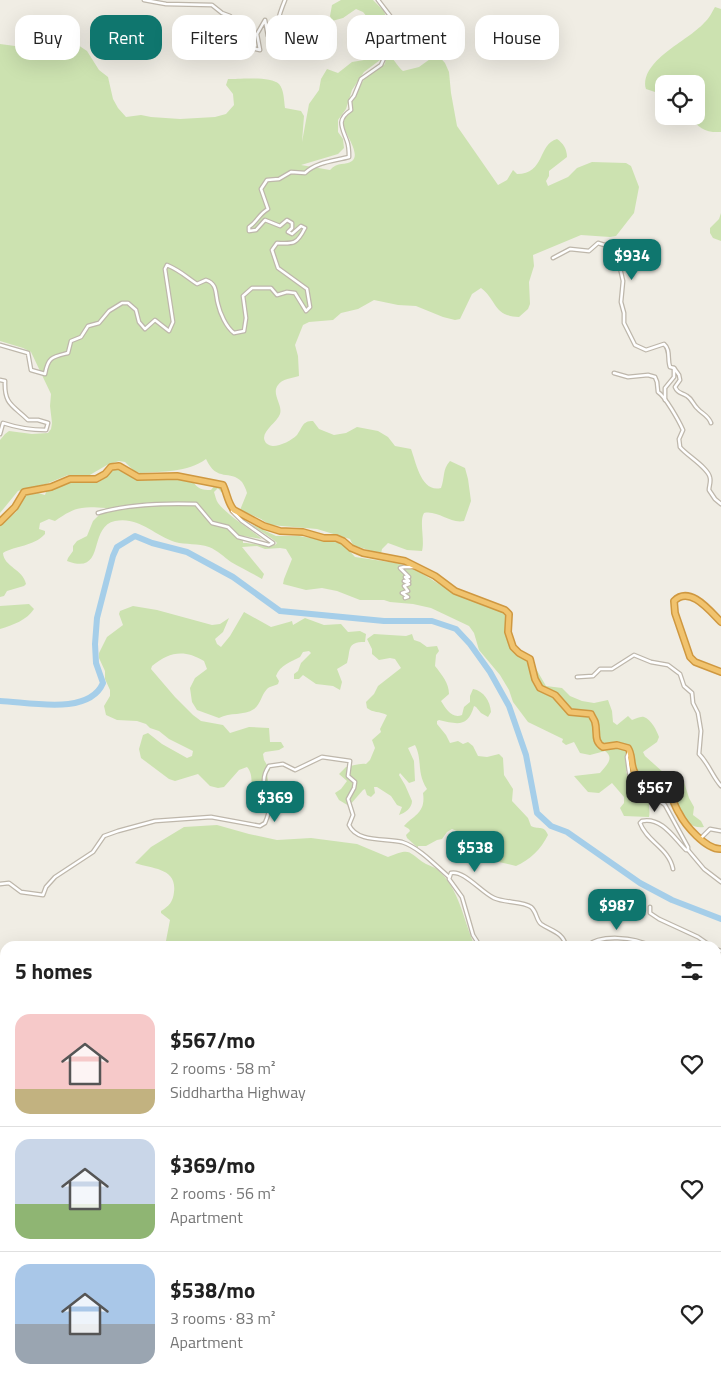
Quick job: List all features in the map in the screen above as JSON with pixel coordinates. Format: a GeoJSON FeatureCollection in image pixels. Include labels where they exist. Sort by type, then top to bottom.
{"type":"FeatureCollection","features":[{"type":"Feature","properties":{"kind":"highway"},"geometry":{"type":"LineString","coordinates":[[0,522],[15,507],[24,492],[51,486],[70,478],[96,479],[105,474],[111,467],[119,466],[138,477],[177,476],[223,486],[230,507],[264,526],[280,531],[303,532],[324,538],[336,538],[363,553],[405,561],[435,576],[455,590],[505,610],[508,614],[508,632],[513,647],[530,659],[535,679],[540,688],[554,695],[570,712],[591,714],[595,723],[596,738],[599,745],[603,748],[617,745],[628,748],[632,767],[636,775],[667,791],[684,822],[714,849],[721,849]]}},
{"type":"Feature","properties":{"kind":"highway"},"geometry":{"type":"LineString","coordinates":[[721,622],[695,599],[685,596],[679,597],[674,601],[674,613],[690,657],[694,662],[721,672]]}},
{"type":"Feature","properties":{"kind":"street"},"geometry":{"type":"LineString","coordinates":[[144,0],[166,4],[212,5],[222,13],[230,16],[229,23],[210,35],[199,39],[199,42],[215,42],[260,50],[257,34],[264,20],[268,36],[271,37],[274,43],[279,43],[278,17],[286,0]]}},
{"type":"Feature","properties":{"kind":"street"},"geometry":{"type":"LineString","coordinates":[[0,345],[28,353],[31,370],[45,374],[47,363],[53,357],[68,353],[71,341],[80,337],[88,326],[99,323],[109,311],[122,303],[128,304],[136,310],[139,322],[145,329],[156,320],[169,331],[172,322],[165,269],[168,265],[182,271],[197,284],[206,280],[211,281],[216,288],[218,305],[229,329],[234,333],[244,330],[246,318],[243,296],[252,288],[271,288],[278,295],[287,292],[295,293],[306,312],[310,307],[307,289],[278,268],[272,250],[277,244],[290,244],[299,239],[305,228],[301,226],[292,234],[288,232],[292,228],[292,223],[287,220],[280,226],[265,220],[256,230],[248,231],[260,214],[268,209],[261,189],[267,180],[279,179],[291,172],[304,173],[319,164],[349,157],[348,143],[342,129],[341,120],[351,110],[350,102],[361,79],[382,65],[385,56],[384,48],[393,31],[391,17],[378,0]]}},
{"type":"Feature","properties":{"kind":"street"},"geometry":{"type":"LineString","coordinates":[[553,258],[570,249],[590,250],[598,243],[611,247],[618,258],[622,273],[623,296],[621,302],[624,323],[631,337],[635,344],[646,350],[664,344],[669,351],[668,362],[670,367],[677,371],[680,380],[674,387],[676,391],[688,396],[696,408],[709,417],[711,423]]}},
{"type":"Feature","properties":{"kind":"street"},"geometry":{"type":"LineString","coordinates":[[665,402],[665,388],[674,377],[674,368]]}},
{"type":"Feature","properties":{"kind":"street"},"geometry":{"type":"LineString","coordinates":[[614,373],[635,377],[653,376],[658,382],[658,392],[662,394],[665,402],[675,413],[683,430],[679,439],[680,447],[710,475],[709,490],[721,504]]}},
{"type":"Feature","properties":{"kind":"street"},"geometry":{"type":"LineString","coordinates":[[0,380],[5,381],[4,393],[8,403],[28,420],[48,423],[46,430],[21,429],[3,424],[0,434]]}},
{"type":"Feature","properties":{"kind":"street"},"geometry":{"type":"LineString","coordinates":[[98,513],[140,506],[181,503],[196,504],[212,523],[228,527],[238,537],[269,544],[273,543],[242,522],[233,514],[230,507]]}},
{"type":"Feature","properties":{"kind":"street"},"geometry":{"type":"LineString","coordinates":[[405,598],[408,597],[402,593],[408,591],[404,586],[408,584],[404,581],[409,581],[405,577],[409,577],[400,568],[416,567]]}},
{"type":"Feature","properties":{"kind":"street"},"geometry":{"type":"LineString","coordinates":[[577,676],[593,676],[600,670],[612,669],[634,655],[651,662],[663,663],[680,674],[684,686],[692,693],[693,704],[698,713],[702,730],[699,754],[710,766],[721,786]]}},
{"type":"Feature","properties":{"kind":"street"},"geometry":{"type":"LineString","coordinates":[[629,750],[627,757],[630,779],[664,805],[688,850],[704,869],[721,882]]}},
{"type":"Feature","properties":{"kind":"street"},"geometry":{"type":"LineString","coordinates":[[0,884],[9,883],[21,892],[44,895],[46,887],[55,877],[93,852],[104,836],[155,821],[211,817],[260,826],[265,823],[268,815],[269,800],[264,786],[266,771],[269,766],[283,764],[294,770],[322,758],[350,761],[348,776],[355,782],[348,799],[353,815],[349,824],[351,830],[363,836],[397,841],[410,846],[449,878],[462,897],[473,935],[477,941]]}},
{"type":"Feature","properties":{"kind":"street"},"geometry":{"type":"LineString","coordinates":[[673,869],[672,862],[666,852],[642,829],[640,823],[647,820],[666,828],[688,850]]}},
{"type":"Feature","properties":{"kind":"street"},"geometry":{"type":"LineString","coordinates":[[701,838],[710,830],[721,831]]}},
{"type":"Feature","properties":{"kind":"street"},"geometry":{"type":"LineString","coordinates":[[449,878],[451,873],[462,873],[481,890],[494,898],[510,903],[526,904],[536,913],[539,922],[563,938],[564,941]]}},
{"type":"Feature","properties":{"kind":"street"},"geometry":{"type":"LineString","coordinates":[[650,907],[650,913],[659,919],[703,941]]}},
{"type":"Feature","properties":{"kind":"street"},"geometry":{"type":"LineString","coordinates":[[594,941],[604,939],[638,941]]}},
{"type":"Feature","properties":{"kind":"green space"},"geometry":{"type":"Polygon","coordinates":[[[341,0],[373,0],[384,11],[385,15],[366,15],[356,9],[343,18],[337,20],[337,15],[330,15],[332,5],[341,0]]]}},
{"type":"Feature","properties":{"kind":"green space"},"geometry":{"type":"Polygon","coordinates":[[[715,7],[721,9],[721,132],[711,132],[697,125],[705,125],[705,75],[655,75],[655,92],[646,89],[646,79],[650,69],[657,61],[707,20],[715,7]]]}},
{"type":"Feature","properties":{"kind":"green space"},"geometry":{"type":"Polygon","coordinates":[[[0,44],[15,46],[15,60],[80,60],[80,46],[87,51],[90,60],[93,60],[99,70],[108,77],[113,99],[126,117],[141,115],[180,119],[215,117],[226,114],[234,105],[233,94],[226,85],[228,79],[255,78],[275,81],[282,89],[285,108],[301,111],[304,116],[302,142],[309,104],[319,90],[321,79],[327,69],[338,73],[352,62],[380,60],[364,72],[352,90],[346,109],[338,120],[338,132],[343,139],[344,148],[338,154],[301,165],[330,170],[333,167],[352,161],[355,153],[342,120],[351,112],[352,101],[364,79],[385,64],[386,60],[393,60],[403,71],[419,67],[429,60],[442,60],[449,72],[457,126],[498,185],[507,180],[513,170],[517,174],[526,173],[532,169],[551,142],[557,139],[564,146],[567,157],[549,171],[546,181],[548,186],[568,177],[577,168],[592,162],[626,163],[631,166],[639,187],[634,213],[616,236],[581,235],[533,255],[534,266],[529,282],[530,304],[528,309],[519,317],[504,314],[500,311],[481,288],[472,294],[460,319],[455,320],[443,317],[416,306],[398,305],[374,300],[358,309],[341,313],[333,320],[309,322],[303,325],[295,345],[298,356],[299,376],[282,381],[276,388],[280,414],[264,436],[266,443],[273,446],[292,439],[303,425],[309,421],[313,421],[319,429],[334,435],[346,433],[357,427],[378,431],[388,437],[395,446],[411,449],[420,475],[429,486],[441,488],[447,464],[450,461],[465,468],[471,501],[464,521],[454,521],[434,513],[424,513],[422,521],[422,551],[407,550],[388,543],[382,549],[381,554],[353,545],[350,539],[317,529],[270,525],[240,510],[247,493],[242,482],[233,476],[215,471],[206,459],[199,464],[183,469],[140,473],[134,471],[125,462],[119,461],[107,465],[88,476],[68,475],[46,484],[18,491],[0,513],[0,440],[9,431],[32,434],[48,433],[52,423],[51,394],[31,352],[0,341],[0,44]]]}},
{"type":"Feature","properties":{"kind":"green space"},"geometry":{"type":"Polygon","coordinates":[[[721,213],[721,241],[713,238],[710,228],[719,219],[721,213]]]}},
{"type":"Feature","properties":{"kind":"green space"},"geometry":{"type":"Polygon","coordinates":[[[117,468],[137,480],[178,478],[193,481],[196,486],[202,489],[211,490],[215,485],[221,487],[224,493],[218,488],[214,492],[218,503],[262,539],[243,536],[243,543],[266,546],[277,543],[251,524],[276,536],[299,536],[340,543],[355,557],[396,563],[413,568],[442,586],[487,607],[495,607],[505,613],[509,640],[514,652],[526,660],[531,670],[534,671],[535,667],[546,686],[562,688],[570,696],[582,701],[594,703],[608,700],[613,722],[617,725],[628,716],[632,720],[642,717],[649,720],[659,737],[657,742],[643,752],[645,756],[664,773],[677,777],[684,782],[694,807],[693,815],[701,821],[704,827],[697,827],[686,820],[671,790],[661,788],[640,776],[635,767],[632,752],[627,744],[616,744],[613,747],[625,749],[629,755],[631,764],[626,772],[630,781],[642,787],[648,795],[649,817],[624,816],[620,808],[624,803],[624,797],[612,783],[599,793],[588,792],[574,776],[600,773],[608,762],[608,754],[605,751],[590,755],[580,753],[574,742],[566,745],[562,742],[563,739],[528,722],[513,702],[509,690],[500,675],[479,650],[474,633],[469,626],[431,608],[384,600],[360,600],[337,591],[322,588],[306,590],[283,584],[292,559],[286,549],[265,549],[257,546],[242,547],[264,574],[262,579],[209,547],[175,542],[139,524],[123,520],[107,525],[101,532],[92,557],[87,562],[79,564],[67,561],[73,551],[73,546],[77,541],[87,536],[93,521],[106,508],[84,508],[73,510],[55,521],[49,519],[40,523],[39,529],[45,531],[45,534],[30,544],[13,548],[3,553],[4,558],[21,575],[26,584],[7,591],[4,596],[0,597],[0,525],[16,512],[26,495],[38,493],[45,495],[46,492],[70,482],[97,483],[117,468]]]}},
{"type":"Feature","properties":{"kind":"green space"},"geometry":{"type":"Polygon","coordinates":[[[29,604],[34,609],[28,616],[15,624],[0,629],[0,606],[29,604]]]}},
{"type":"Feature","properties":{"kind":"green space"},"geometry":{"type":"Polygon","coordinates":[[[133,606],[157,610],[212,625],[220,624],[229,618],[223,632],[215,639],[221,647],[244,612],[271,627],[292,621],[293,625],[305,618],[324,625],[341,624],[348,632],[360,631],[366,634],[365,642],[352,645],[347,663],[337,669],[342,682],[340,690],[333,686],[316,684],[303,675],[299,679],[294,679],[294,674],[298,671],[301,663],[311,653],[309,651],[303,652],[300,657],[280,669],[276,676],[279,681],[278,684],[267,689],[254,709],[246,713],[219,718],[197,710],[192,702],[190,688],[195,678],[207,669],[204,661],[190,655],[177,654],[164,658],[152,666],[151,669],[175,697],[201,721],[223,725],[230,733],[249,727],[269,728],[270,742],[281,742],[284,747],[263,754],[270,770],[267,774],[269,788],[267,799],[259,798],[255,795],[250,772],[247,767],[239,770],[224,787],[218,788],[210,786],[198,774],[175,781],[169,779],[141,758],[139,749],[143,735],[148,733],[162,744],[187,758],[192,756],[193,751],[169,739],[146,724],[137,721],[117,720],[106,715],[104,706],[110,696],[110,690],[105,679],[105,671],[99,658],[99,653],[107,637],[123,625],[119,614],[120,611],[133,606]]]}},
{"type":"Feature","properties":{"kind":"green space"},"geometry":{"type":"Polygon","coordinates":[[[374,634],[406,636],[412,634],[414,640],[427,647],[437,646],[439,651],[436,655],[435,666],[443,676],[449,690],[449,694],[441,701],[447,710],[455,716],[462,715],[464,707],[470,702],[473,689],[486,697],[491,712],[488,717],[474,706],[469,718],[461,723],[439,720],[437,724],[450,743],[458,741],[463,744],[468,742],[473,746],[478,756],[487,757],[499,754],[503,758],[504,775],[513,789],[512,801],[528,818],[531,826],[543,829],[548,835],[542,845],[526,861],[516,866],[499,862],[498,859],[503,852],[486,833],[467,839],[452,829],[442,839],[426,846],[418,846],[418,848],[407,838],[406,835],[410,831],[404,826],[421,809],[423,793],[427,789],[420,772],[419,756],[415,745],[408,748],[414,761],[415,781],[409,783],[400,773],[399,775],[412,801],[411,806],[406,812],[399,815],[402,807],[397,805],[391,796],[377,787],[374,787],[375,793],[371,797],[367,795],[365,789],[363,790],[349,806],[339,800],[335,793],[347,781],[339,774],[346,767],[366,764],[370,760],[375,748],[372,740],[381,732],[380,729],[387,715],[369,710],[366,702],[374,694],[378,686],[401,668],[395,659],[379,660],[372,654],[372,649],[367,639],[374,634]]]}},
{"type":"Feature","properties":{"kind":"green space"},"geometry":{"type":"Polygon","coordinates":[[[217,825],[277,840],[311,838],[357,844],[388,857],[401,852],[409,852],[437,869],[445,877],[456,895],[473,941],[166,941],[170,920],[161,911],[172,901],[174,884],[172,878],[156,868],[135,863],[151,847],[184,827],[217,825]]]}},
{"type":"Feature","properties":{"kind":"waterway"},"geometry":{"type":"LineString","coordinates":[[0,701],[57,705],[85,700],[96,693],[103,683],[96,663],[97,618],[117,547],[135,536],[152,543],[187,552],[233,577],[280,611],[384,621],[432,621],[456,629],[470,644],[490,672],[509,706],[526,755],[537,813],[551,826],[567,832],[640,883],[672,900],[721,919]]}}]}
